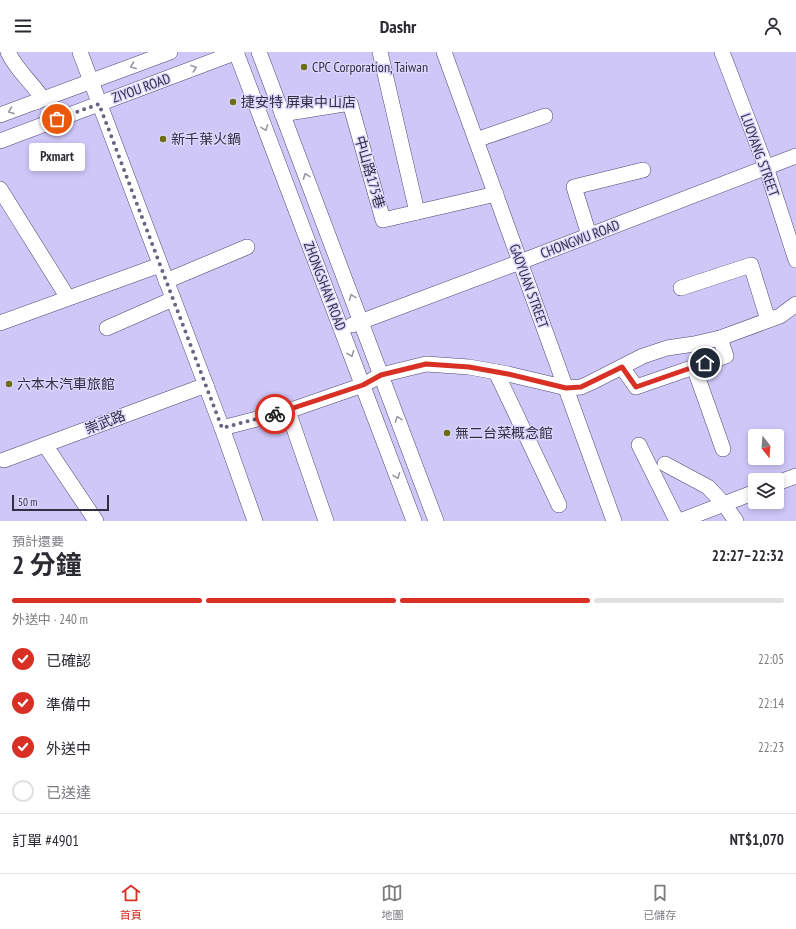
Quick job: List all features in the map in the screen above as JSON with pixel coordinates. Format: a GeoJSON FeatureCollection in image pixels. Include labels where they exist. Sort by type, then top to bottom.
{"type":"FeatureCollection","features":[{"type":"Feature","properties":{"kind":"street"},"geometry":{"type":"LineString","coordinates":[[8,52],[13,63],[42,98],[36,102]]}},
{"type":"Feature","properties":{"kind":"street"},"geometry":{"type":"LineString","coordinates":[[80,52],[206,385],[255,521]]}},
{"type":"Feature","properties":{"kind":"street","name":"ZIYOU ROAD"},"geometry":{"type":"LineString","coordinates":[[0,115],[170,52]]}},
{"type":"Feature","properties":{"kind":"street","name":"ZIYOU ROAD"},"geometry":{"type":"LineString","coordinates":[[0,141],[237,52]]}},
{"type":"Feature","properties":{"kind":"street","name":"ZHONGSHAN ROAD"},"geometry":{"type":"LineString","coordinates":[[237,52],[414,521]]}},
{"type":"Feature","properties":{"kind":"street","name":"ZHONGSHAN ROAD"},"geometry":{"type":"LineString","coordinates":[[259,52],[436,521]]}},
{"type":"Feature","properties":{"kind":"street"},"geometry":{"type":"LineString","coordinates":[[380,52],[417,212]]}},
{"type":"Feature","properties":{"kind":"street","name":"GAOYUAN STREET"},"geometry":{"type":"LineString","coordinates":[[444,52],[614,521]]}},
{"type":"Feature","properties":{"kind":"street","name":"LUOYANG STREET"},"geometry":{"type":"LineString","coordinates":[[722,52],[766,167],[791,227],[796,260]]}},
{"type":"Feature","properties":{"kind":"street","name":"中山路175巷"},"geometry":{"type":"LineString","coordinates":[[282,114],[350,103],[383,220],[496,194]]}},
{"type":"Feature","properties":{"kind":"street"},"geometry":{"type":"LineString","coordinates":[[476,140],[545,116]]}},
{"type":"Feature","properties":{"kind":"street","name":"CHONGWU ROAD"},"geometry":{"type":"LineString","coordinates":[[341,328],[520,262],[796,156]]}},
{"type":"Feature","properties":{"kind":"street"},"geometry":{"type":"LineString","coordinates":[[589,235],[574,187],[643,170]]}},
{"type":"Feature","properties":{"kind":"street"},"geometry":{"type":"LineString","coordinates":[[0,189],[68,298]]}},
{"type":"Feature","properties":{"kind":"street"},"geometry":{"type":"LineString","coordinates":[[166,281],[247,247]]}},
{"type":"Feature","properties":{"kind":"street"},"geometry":{"type":"LineString","coordinates":[[0,323],[160,265]]}},
{"type":"Feature","properties":{"kind":"street"},"geometry":{"type":"LineString","coordinates":[[681,288],[751,265],[768,320]]}},
{"type":"Feature","properties":{"kind":"street"},"geometry":{"type":"LineString","coordinates":[[107,328],[173,299]]}},
{"type":"Feature","properties":{"kind":"street"},"geometry":{"type":"LineString","coordinates":[[222,428],[288,411],[363,385],[381,375],[426,364],[469,367],[566,388],[581,387],[643,356],[667,348],[720,338],[780,316],[796,304]]}},
{"type":"Feature","properties":{"kind":"street"},"geometry":{"type":"LineString","coordinates":[[622,367],[636,387],[726,356],[720,338]]}},
{"type":"Feature","properties":{"kind":"street"},"geometry":{"type":"LineString","coordinates":[[694,367],[723,449]]}},
{"type":"Feature","properties":{"kind":"street"},"geometry":{"type":"LineString","coordinates":[[496,372],[559,505]]}},
{"type":"Feature","properties":{"kind":"street","name":"崇武路"},"geometry":{"type":"LineString","coordinates":[[4,460],[206,385]]}},
{"type":"Feature","properties":{"kind":"street"},"geometry":{"type":"LineString","coordinates":[[288,411],[326,521]]}},
{"type":"Feature","properties":{"kind":"street"},"geometry":{"type":"LineString","coordinates":[[639,444],[677,521]]}},
{"type":"Feature","properties":{"kind":"street"},"geometry":{"type":"LineString","coordinates":[[45,445],[96,521]]}},
{"type":"Feature","properties":{"kind":"street"},"geometry":{"type":"LineString","coordinates":[[665,464],[708,487],[724,504],[736,521]]}},
{"type":"Feature","properties":{"kind":"street"},"geometry":{"type":"LineString","coordinates":[[784,480],[796,476]]}},
{"type":"Feature","properties":{"kind":"street"},"geometry":{"type":"LineString","coordinates":[[680,521],[748,495]]}},
{"type":"Feature","properties":{"kind":"way so far"},"geometry":{"type":"LineString","coordinates":[[57,119],[99,104],[222,428],[275,414]]}},
{"type":"Feature","properties":{"kind":"place","name":"CPC Corporation, Taiwan"},"geometry":{"type":"Point","coordinates":[304,67]}},
{"type":"Feature","properties":{"kind":"place","name":"捷安特 屏東中山店"},"geometry":{"type":"Point","coordinates":[233,102]}},
{"type":"Feature","properties":{"kind":"place","name":"Pxmart"},"geometry":{"type":"Point","coordinates":[57,119]}},
{"type":"Feature","properties":{"kind":"place","name":"新千葉火鍋"},"geometry":{"type":"Point","coordinates":[163,139]}},
{"type":"Feature","properties":{"kind":"place","name":"六本木汽車旅館"},"geometry":{"type":"Point","coordinates":[9,384]}},
{"type":"Feature","properties":{"kind":"place","name":"無二台菜概念館"},"geometry":{"type":"Point","coordinates":[447,433]}},
{"type":"Feature","properties":{"kind":"route"},"geometry":{"type":"LineString","coordinates":[[275,414],[288,411],[363,385],[381,375],[426,364],[469,367],[508,374],[566,388],[581,387],[622,367],[636,387],[705,363]]}}]}
